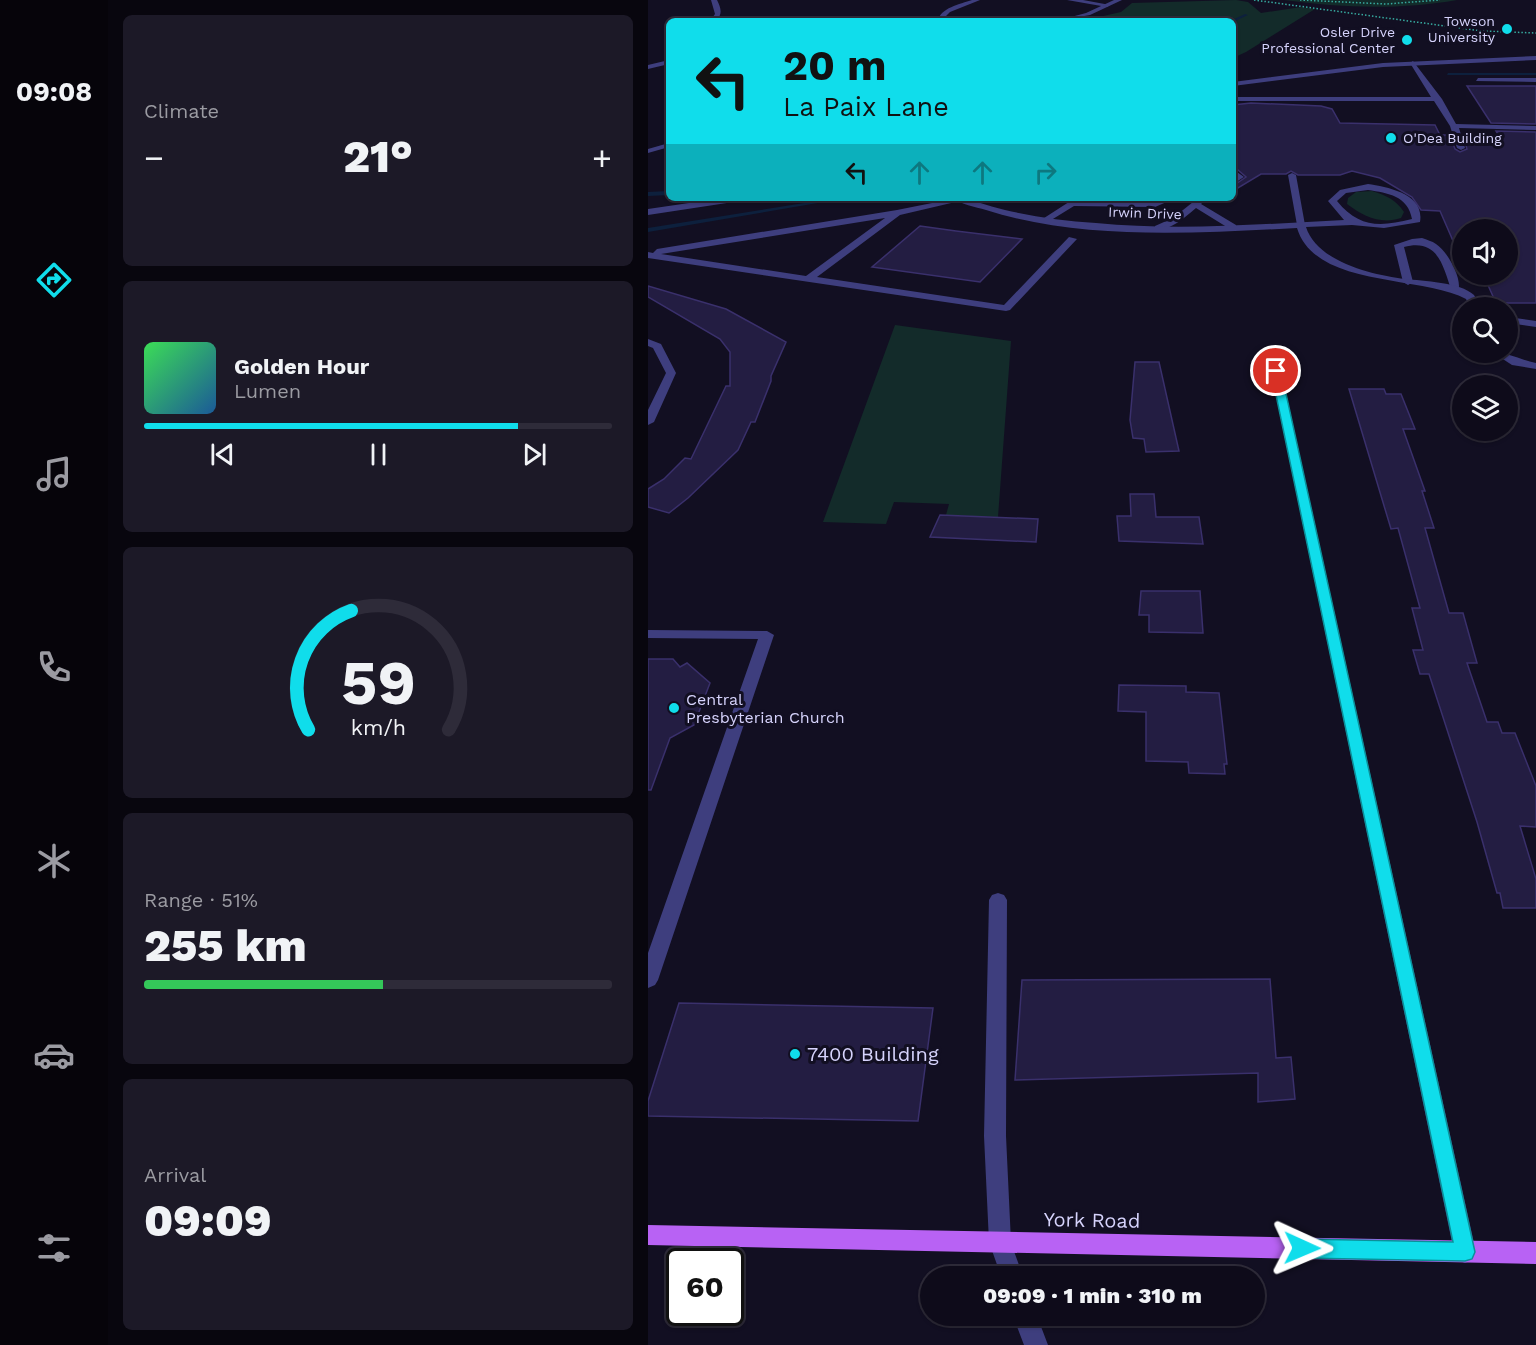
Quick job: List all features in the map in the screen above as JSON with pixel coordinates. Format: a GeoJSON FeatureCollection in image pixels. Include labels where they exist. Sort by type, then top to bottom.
{"type":"FeatureCollection","features":[{"type":"Feature","properties":{"kind":"main road","name":"York Road"},"geometry":{"type":"LineString","coordinates":[[648,1235],[1536,1253]]}},
{"type":"Feature","properties":{"kind":"street"},"geometry":{"type":"LineString","coordinates":[[714,0],[719,10],[716,18]]}},
{"type":"Feature","properties":{"kind":"street"},"geometry":{"type":"LineString","coordinates":[[941,18],[948,11],[977,0]]}},
{"type":"Feature","properties":{"kind":"street"},"geometry":{"type":"LineString","coordinates":[[1070,0],[1107,5]]}},
{"type":"Feature","properties":{"kind":"street"},"geometry":{"type":"LineString","coordinates":[[1071,18],[1088,14],[1119,0]]}},
{"type":"Feature","properties":{"kind":"street"},"geometry":{"type":"LineString","coordinates":[[1236,84],[1316,72],[1413,63],[1536,58]]}},
{"type":"Feature","properties":{"kind":"street"},"geometry":{"type":"LineString","coordinates":[[648,67],[666,63]]}},
{"type":"Feature","properties":{"kind":"street"},"geometry":{"type":"LineString","coordinates":[[1413,63],[1454,126],[1461,148]]}},
{"type":"Feature","properties":{"kind":"street"},"geometry":{"type":"LineString","coordinates":[[1478,80],[1536,80]]}},
{"type":"Feature","properties":{"kind":"street"},"geometry":{"type":"LineString","coordinates":[[1236,99],[1438,99]]}},
{"type":"Feature","properties":{"kind":"street"},"geometry":{"type":"LineString","coordinates":[[1454,126],[1536,128]]}},
{"type":"Feature","properties":{"kind":"street"},"geometry":{"type":"LineString","coordinates":[[648,151],[666,146]]}},
{"type":"Feature","properties":{"kind":"street"},"geometry":{"type":"LineString","coordinates":[[1292,175],[1302,234],[1316,250],[1340,263],[1376,275],[1455,290],[1470,297]]}},
{"type":"Feature","properties":{"kind":"street","name":"Irwin Drive"},"geometry":{"type":"LineString","coordinates":[[964,201],[997,211],[1045,220],[1158,228],[1352,222],[1374,225],[1405,224],[1416,219],[1416,209],[1406,198],[1388,189],[1368,187],[1346,189],[1337,193],[1332,201],[1352,222]]}},
{"type":"Feature","properties":{"kind":"street"},"geometry":{"type":"LineString","coordinates":[[648,212],[720,201]]}},
{"type":"Feature","properties":{"kind":"street"},"geometry":{"type":"LineString","coordinates":[[648,254],[897,213],[949,201]]}},
{"type":"Feature","properties":{"kind":"street"},"geometry":{"type":"LineString","coordinates":[[1045,220],[1071,201]]}},
{"type":"Feature","properties":{"kind":"street"},"geometry":{"type":"LineString","coordinates":[[1138,201],[1155,204],[1164,201]]}},
{"type":"Feature","properties":{"kind":"street"},"geometry":{"type":"LineString","coordinates":[[1158,228],[1176,220],[1199,201],[1233,227]]}},
{"type":"Feature","properties":{"kind":"street"},"geometry":{"type":"LineString","coordinates":[[808,279],[897,213]]}},
{"type":"Feature","properties":{"kind":"street"},"geometry":{"type":"LineString","coordinates":[[648,254],[1006,308],[1072,239]]}},
{"type":"Feature","properties":{"kind":"street"},"geometry":{"type":"LineString","coordinates":[[1408,282],[1399,245],[1411,241],[1427,241],[1436,246],[1455,283],[1455,290]]}},
{"type":"Feature","properties":{"kind":"street"},"geometry":{"type":"LineString","coordinates":[[1518,320],[1533,327]]}},
{"type":"Feature","properties":{"kind":"street"},"geometry":{"type":"LineString","coordinates":[[648,342],[657,345],[671,373],[648,422]]}},
{"type":"Feature","properties":{"kind":"street"},"geometry":{"type":"LineString","coordinates":[[1516,363],[1536,366]]}},
{"type":"Feature","properties":{"kind":"street"},"geometry":{"type":"LineString","coordinates":[[1276,371],[1465,1252]]}},
{"type":"Feature","properties":{"kind":"street"},"geometry":{"type":"LineString","coordinates":[[648,634],[767,635],[648,980]]}},
{"type":"Feature","properties":{"kind":"street"},"geometry":{"type":"LineString","coordinates":[[998,900],[995,1136],[1000,1242],[1008,1266]]}},
{"type":"Feature","properties":{"kind":"street"},"geometry":{"type":"LineString","coordinates":[[1029,1326],[1036,1345]]}},
{"type":"Feature","properties":{"kind":"path"},"geometry":{"type":"LineString","coordinates":[[1254,0],[1482,31],[1536,33]]}},
{"type":"Feature","properties":{"kind":"path"},"geometry":{"type":"LineString","coordinates":[[1300,0],[1386,4],[1440,0]]}},
{"type":"Feature","properties":{"kind":"green space"},"geometry":{"type":"Polygon","coordinates":[[[1236,0],[1248,2],[1261,13],[1301,7],[1315,9],[1236,57],[1236,18],[1094,18],[1121,12],[1132,3],[1236,0]]]}},
{"type":"Feature","properties":{"kind":"green space"},"geometry":{"type":"Polygon","coordinates":[[[1284,0],[1457,0],[1370,7],[1284,0]]]}},
{"type":"Feature","properties":{"kind":"green space"},"geometry":{"type":"Polygon","coordinates":[[[1372,191],[1394,201],[1404,212],[1401,218],[1379,220],[1347,204],[1348,198],[1356,192],[1372,191]]]}},
{"type":"Feature","properties":{"kind":"green space"},"geometry":{"type":"Polygon","coordinates":[[[895,325],[1011,341],[998,517],[946,515],[949,504],[894,502],[886,524],[823,522],[895,325]]]}},
{"type":"Feature","properties":{"kind":"building"},"geometry":{"type":"Polygon","coordinates":[[[1467,86],[1536,86],[1536,124],[1491,123],[1467,86]]]}},
{"type":"Feature","properties":{"kind":"building"},"geometry":{"type":"Polygon","coordinates":[[[1251,103],[1321,106],[1332,109],[1340,123],[1435,125],[1440,135],[1450,135],[1455,149],[1460,152],[1467,149],[1463,135],[1499,136],[1496,131],[1536,132],[1536,303],[1518,303],[1518,297],[1493,297],[1488,285],[1518,285],[1518,219],[1452,219],[1452,239],[1440,211],[1421,210],[1412,197],[1380,178],[1352,171],[1340,175],[1298,175],[1291,171],[1286,174],[1261,174],[1236,189],[1236,184],[1246,177],[1236,170],[1236,105],[1251,103]]]}},
{"type":"Feature","properties":{"kind":"building"},"geometry":{"type":"Polygon","coordinates":[[[920,226],[1022,239],[980,282],[872,267],[920,226]]]}},
{"type":"Feature","properties":{"kind":"building"},"geometry":{"type":"Polygon","coordinates":[[[648,286],[726,309],[786,342],[755,422],[751,422],[738,450],[669,513],[648,507],[648,489],[664,479],[685,458],[691,459],[726,386],[730,386],[730,352],[720,339],[648,297],[648,286]]]}},
{"type":"Feature","properties":{"kind":"building"},"geometry":{"type":"Polygon","coordinates":[[[1135,362],[1159,362],[1179,451],[1146,452],[1144,439],[1133,438],[1130,420],[1135,362]]]}},
{"type":"Feature","properties":{"kind":"building"},"geometry":{"type":"Polygon","coordinates":[[[1349,389],[1384,389],[1386,394],[1401,394],[1415,429],[1403,429],[1425,491],[1422,491],[1434,528],[1425,528],[1449,613],[1463,613],[1477,663],[1467,663],[1487,722],[1498,722],[1502,733],[1515,733],[1536,786],[1536,827],[1520,826],[1536,879],[1536,908],[1503,908],[1500,893],[1497,893],[1477,822],[1429,674],[1420,674],[1413,650],[1423,650],[1412,608],[1420,608],[1398,528],[1391,529],[1349,389]]]}},
{"type":"Feature","properties":{"kind":"building"},"geometry":{"type":"Polygon","coordinates":[[[1130,494],[1154,494],[1156,517],[1199,517],[1203,544],[1119,541],[1117,516],[1131,516],[1130,494]]]}},
{"type":"Feature","properties":{"kind":"building"},"geometry":{"type":"Polygon","coordinates":[[[940,515],[1038,519],[1036,542],[930,537],[940,515]]]}},
{"type":"Feature","properties":{"kind":"building"},"geometry":{"type":"Polygon","coordinates":[[[1141,591],[1200,591],[1203,633],[1149,632],[1149,615],[1139,615],[1141,591]]]}},
{"type":"Feature","properties":{"kind":"building","name":"Central Presbyterian Church"},"geometry":{"type":"Polygon","coordinates":[[[648,659],[673,659],[680,667],[687,663],[710,683],[694,725],[670,738],[651,790],[648,790],[648,659]]]}},
{"type":"Feature","properties":{"kind":"building"},"geometry":{"type":"Polygon","coordinates":[[[1119,685],[1186,686],[1186,692],[1219,693],[1227,764],[1224,764],[1225,774],[1189,773],[1188,762],[1146,761],[1146,712],[1118,711],[1119,685]]]}},
{"type":"Feature","properties":{"kind":"building"},"geometry":{"type":"Polygon","coordinates":[[[1270,979],[1276,1058],[1291,1057],[1295,1099],[1258,1102],[1258,1073],[1015,1080],[1022,980],[1270,979]]]}},
{"type":"Feature","properties":{"kind":"building","name":"7400 Building"},"geometry":{"type":"Polygon","coordinates":[[[679,1003],[933,1008],[918,1121],[648,1116],[648,1101],[679,1003]]]}},
{"type":"Feature","properties":{"kind":"waterway"},"geometry":{"type":"LineString","coordinates":[[1236,19],[1246,15]]}},
{"type":"Feature","properties":{"kind":"waterway"},"geometry":{"type":"LineString","coordinates":[[1448,74],[1536,74]]}},
{"type":"Feature","properties":{"kind":"waterway"},"geometry":{"type":"LineString","coordinates":[[648,194],[666,193]]}},
{"type":"Feature","properties":{"kind":"waterway"},"geometry":{"type":"LineString","coordinates":[[648,230],[826,201]]}},
{"type":"Feature","properties":{"kind":"place","name":"Towson University"},"geometry":{"type":"Point","coordinates":[1507,29]}},
{"type":"Feature","properties":{"kind":"place","name":"Osler Drive Professional Center"},"geometry":{"type":"Point","coordinates":[1407,40]}},
{"type":"Feature","properties":{"kind":"place","name":"O'Dea Building"},"geometry":{"type":"Point","coordinates":[1391,138]}},
{"type":"Feature","properties":{"kind":"place","name":"Central Presbyterian Church"},"geometry":{"type":"Point","coordinates":[674,708]}},
{"type":"Feature","properties":{"kind":"place","name":"7400 Building"},"geometry":{"type":"Point","coordinates":[795,1054]}},
{"type":"Feature","properties":{"kind":"route"},"geometry":{"type":"LineString","coordinates":[[1276,371],[1465,1252],[1302,1248]]}}]}
